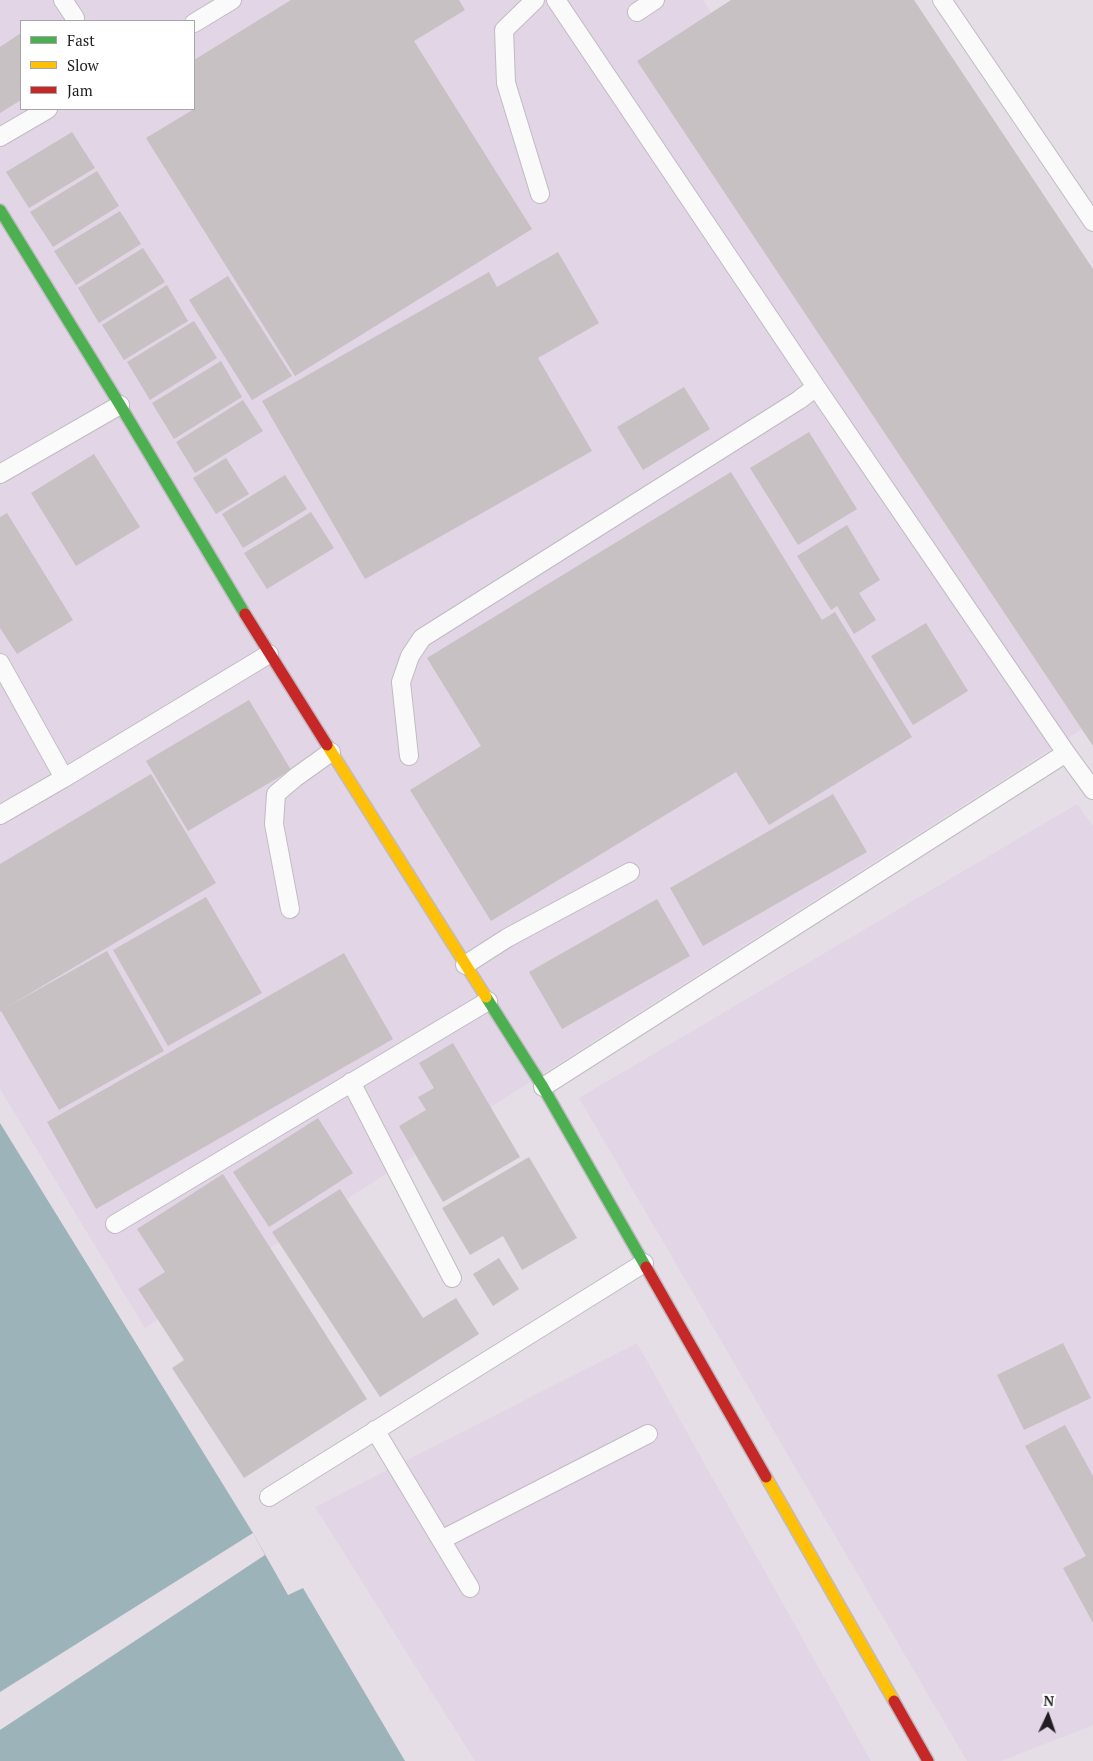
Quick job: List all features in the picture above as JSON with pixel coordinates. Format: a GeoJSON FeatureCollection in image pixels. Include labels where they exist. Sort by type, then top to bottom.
{"type":"FeatureCollection","features":[{"type":"Feature","properties":{"kind":"street"},"geometry":{"type":"LineString","coordinates":[[0,210],[120,404],[269,654],[543,1087],[928,1761]]}},
{"type":"Feature","properties":{"kind":"lane"},"geometry":{"type":"LineString","coordinates":[[63,0],[75,18]]}},
{"type":"Feature","properties":{"kind":"lane"},"geometry":{"type":"LineString","coordinates":[[195,22],[232,0]]}},
{"type":"Feature","properties":{"kind":"lane"},"geometry":{"type":"LineString","coordinates":[[535,0],[504,30],[506,83],[540,194]]}},
{"type":"Feature","properties":{"kind":"lane"},"geometry":{"type":"LineString","coordinates":[[556,0],[816,386],[1093,790]]}},
{"type":"Feature","properties":{"kind":"lane"},"geometry":{"type":"LineString","coordinates":[[637,12],[655,0]]}},
{"type":"Feature","properties":{"kind":"lane"},"geometry":{"type":"LineString","coordinates":[[942,0],[1093,222]]}},
{"type":"Feature","properties":{"kind":"lane"},"geometry":{"type":"LineString","coordinates":[[0,137],[46,110]]}},
{"type":"Feature","properties":{"kind":"lane"},"geometry":{"type":"LineString","coordinates":[[409,756],[401,682],[410,656],[422,638],[799,400],[816,386]]}},
{"type":"Feature","properties":{"kind":"lane"},"geometry":{"type":"LineString","coordinates":[[0,474],[120,404]]}},
{"type":"Feature","properties":{"kind":"lane"},"geometry":{"type":"LineString","coordinates":[[0,815],[269,654]]}},
{"type":"Feature","properties":{"kind":"lane"},"geometry":{"type":"LineString","coordinates":[[0,663],[64,778]]}},
{"type":"Feature","properties":{"kind":"lane"},"geometry":{"type":"LineString","coordinates":[[290,909],[274,824],[276,794],[331,752]]}},
{"type":"Feature","properties":{"kind":"lane"},"geometry":{"type":"LineString","coordinates":[[543,1087],[1066,753]]}},
{"type":"Feature","properties":{"kind":"lane"},"geometry":{"type":"LineString","coordinates":[[465,965],[507,938],[630,872]]}},
{"type":"Feature","properties":{"kind":"lane"},"geometry":{"type":"LineString","coordinates":[[115,1224],[488,1001]]}},
{"type":"Feature","properties":{"kind":"lane"},"geometry":{"type":"LineString","coordinates":[[351,1082],[452,1278]]}},
{"type":"Feature","properties":{"kind":"lane"},"geometry":{"type":"LineString","coordinates":[[269,1497],[644,1263]]}},
{"type":"Feature","properties":{"kind":"lane"},"geometry":{"type":"LineString","coordinates":[[375,1430],[470,1588]]}},
{"type":"Feature","properties":{"kind":"lane"},"geometry":{"type":"LineString","coordinates":[[441,1540],[648,1434]]}},
{"type":"Feature","properties":{"kind":"shaded area"},"geometry":{"type":"Polygon","coordinates":[[[0,0],[703,0],[1093,585],[1093,722],[145,1328],[0,1089],[0,0]]]}},
{"type":"Feature","properties":{"kind":"shaded area"},"geometry":{"type":"Polygon","coordinates":[[[1077,804],[1093,826],[1093,1725],[1001,1761],[967,1761],[579,1098],[1077,804]]]}},
{"type":"Feature","properties":{"kind":"shaded area"},"geometry":{"type":"Polygon","coordinates":[[[637,1343],[871,1761],[475,1761],[315,1507],[637,1343]]]}},
{"type":"Feature","properties":{"kind":"water"},"geometry":{"type":"Polygon","coordinates":[[[0,1123],[253,1533],[288,1595],[303,1588],[405,1761],[0,1761],[0,1123]]]}},
{"type":"Feature","properties":{"kind":"pier"},"geometry":{"type":"Polygon","coordinates":[[[253,1533],[265,1555],[0,1730],[0,1692],[253,1533]]]}},
{"type":"Feature","properties":{"kind":"building"},"geometry":{"type":"Polygon","coordinates":[[[291,0],[459,0],[465,10],[414,41],[532,229],[295,376],[146,138],[195,110],[195,59],[291,0]]]}},
{"type":"Feature","properties":{"kind":"building"},"geometry":{"type":"Polygon","coordinates":[[[731,0],[914,0],[1093,269],[1093,746],[637,61],[731,0]]]}},
{"type":"Feature","properties":{"kind":"building"},"geometry":{"type":"Polygon","coordinates":[[[20,34],[20,101],[0,113],[0,47],[20,34]]]}},
{"type":"Feature","properties":{"kind":"building"},"geometry":{"type":"Polygon","coordinates":[[[72,132],[95,168],[29,208],[6,172],[72,132]]]}},
{"type":"Feature","properties":{"kind":"building"},"geometry":{"type":"Polygon","coordinates":[[[97,171],[119,206],[53,247],[30,212],[97,171]]]}},
{"type":"Feature","properties":{"kind":"building"},"geometry":{"type":"Polygon","coordinates":[[[120,211],[141,244],[76,285],[54,251],[120,211]]]}},
{"type":"Feature","properties":{"kind":"building"},"geometry":{"type":"Polygon","coordinates":[[[143,248],[165,282],[99,323],[78,288],[143,248]]]}},
{"type":"Feature","properties":{"kind":"building"},"geometry":{"type":"Polygon","coordinates":[[[558,252],[599,323],[538,358],[592,451],[365,579],[262,401],[489,272],[497,287],[558,252]]]}},
{"type":"Feature","properties":{"kind":"building"},"geometry":{"type":"Polygon","coordinates":[[[228,276],[292,376],[252,400],[189,300],[228,276]]]}},
{"type":"Feature","properties":{"kind":"building"},"geometry":{"type":"Polygon","coordinates":[[[167,285],[188,321],[124,360],[102,325],[167,285]]]}},
{"type":"Feature","properties":{"kind":"building"},"geometry":{"type":"Polygon","coordinates":[[[194,321],[217,358],[150,400],[127,362],[194,321]]]}},
{"type":"Feature","properties":{"kind":"building"},"geometry":{"type":"Polygon","coordinates":[[[221,361],[242,397],[174,439],[152,403],[221,361]]]}},
{"type":"Feature","properties":{"kind":"building"},"geometry":{"type":"Polygon","coordinates":[[[684,387],[710,429],[643,470],[617,427],[684,387]]]}},
{"type":"Feature","properties":{"kind":"building"},"geometry":{"type":"Polygon","coordinates":[[[243,400],[263,431],[195,473],[176,442],[243,400]]]}},
{"type":"Feature","properties":{"kind":"building"},"geometry":{"type":"Polygon","coordinates":[[[809,432],[857,509],[798,545],[750,468],[809,432]]]}},
{"type":"Feature","properties":{"kind":"building"},"geometry":{"type":"Polygon","coordinates":[[[94,454],[140,527],[76,566],[31,493],[94,454]]]}},
{"type":"Feature","properties":{"kind":"building"},"geometry":{"type":"Polygon","coordinates":[[[226,458],[249,494],[216,514],[193,478],[226,458]]]}},
{"type":"Feature","properties":{"kind":"building"},"geometry":{"type":"Polygon","coordinates":[[[731,472],[822,620],[835,612],[912,737],[769,825],[736,772],[491,921],[410,790],[481,746],[427,658],[731,472]]]}},
{"type":"Feature","properties":{"kind":"building"},"geometry":{"type":"Polygon","coordinates":[[[285,475],[307,509],[243,548],[222,514],[285,475]]]}},
{"type":"Feature","properties":{"kind":"building"},"geometry":{"type":"Polygon","coordinates":[[[311,512],[334,548],[267,589],[244,553],[311,512]]]}},
{"type":"Feature","properties":{"kind":"building"},"geometry":{"type":"Polygon","coordinates":[[[7,513],[73,620],[17,654],[0,628],[0,517],[7,513]]]}},
{"type":"Feature","properties":{"kind":"building"},"geometry":{"type":"Polygon","coordinates":[[[847,525],[880,580],[859,593],[876,620],[854,634],[837,606],[831,610],[797,556],[847,525]]]}},
{"type":"Feature","properties":{"kind":"building"},"geometry":{"type":"Polygon","coordinates":[[[926,623],[968,691],[913,725],[871,656],[926,623]]]}},
{"type":"Feature","properties":{"kind":"building"},"geometry":{"type":"Polygon","coordinates":[[[249,700],[291,770],[188,831],[146,761],[249,700]]]}},
{"type":"Feature","properties":{"kind":"building"},"geometry":{"type":"Polygon","coordinates":[[[151,774],[216,883],[7,1007],[107,951],[164,1051],[59,1110],[0,1012],[0,864],[151,774]]]}},
{"type":"Feature","properties":{"kind":"building"},"geometry":{"type":"Polygon","coordinates":[[[833,794],[867,852],[703,946],[670,888],[833,794]]]}},
{"type":"Feature","properties":{"kind":"building"},"geometry":{"type":"Polygon","coordinates":[[[206,897],[262,993],[168,1046],[113,950],[206,897]]]}},
{"type":"Feature","properties":{"kind":"building"},"geometry":{"type":"Polygon","coordinates":[[[657,899],[690,956],[562,1029],[529,972],[657,899]]]}},
{"type":"Feature","properties":{"kind":"building"},"geometry":{"type":"Polygon","coordinates":[[[344,953],[393,1039],[96,1209],[47,1122],[344,953]]]}},
{"type":"Feature","properties":{"kind":"building"},"geometry":{"type":"Polygon","coordinates":[[[453,1043],[520,1157],[443,1202],[399,1126],[426,1110],[418,1097],[434,1088],[419,1063],[453,1043]]]}},
{"type":"Feature","properties":{"kind":"building"},"geometry":{"type":"Polygon","coordinates":[[[318,1118],[353,1173],[269,1227],[233,1172],[318,1118]]]}},
{"type":"Feature","properties":{"kind":"building"},"geometry":{"type":"Polygon","coordinates":[[[529,1157],[577,1238],[522,1270],[503,1236],[470,1255],[442,1208],[529,1157]]]}},
{"type":"Feature","properties":{"kind":"building"},"geometry":{"type":"Polygon","coordinates":[[[223,1174],[367,1399],[244,1478],[172,1368],[184,1360],[138,1289],[165,1272],[137,1229],[223,1174]]]}},
{"type":"Feature","properties":{"kind":"building"},"geometry":{"type":"Polygon","coordinates":[[[340,1189],[423,1318],[456,1298],[479,1334],[380,1397],[272,1232],[340,1189]]]}},
{"type":"Feature","properties":{"kind":"building"},"geometry":{"type":"Polygon","coordinates":[[[499,1258],[519,1289],[493,1306],[473,1274],[499,1258]]]}},
{"type":"Feature","properties":{"kind":"building"},"geometry":{"type":"Polygon","coordinates":[[[1063,1343],[1091,1398],[1024,1430],[997,1375],[1063,1343]]]}},
{"type":"Feature","properties":{"kind":"building"},"geometry":{"type":"Polygon","coordinates":[[[1065,1425],[1093,1476],[1093,1623],[1063,1568],[1086,1556],[1025,1446],[1065,1425]]]}},
{"type":"Feature","properties":{"kind":"traffic: fast"},"geometry":{"type":"LineString","coordinates":[[0,210],[245,614]]}},
{"type":"Feature","properties":{"kind":"traffic: fast"},"geometry":{"type":"LineString","coordinates":[[486,997],[543,1087],[646,1267]]}},
{"type":"Feature","properties":{"kind":"traffic: slow"},"geometry":{"type":"LineString","coordinates":[[327,745],[486,997]]}},
{"type":"Feature","properties":{"kind":"traffic: slow"},"geometry":{"type":"LineString","coordinates":[[766,1477],[894,1701]]}},
{"type":"Feature","properties":{"kind":"traffic: jam"},"geometry":{"type":"LineString","coordinates":[[245,614],[327,745]]}},
{"type":"Feature","properties":{"kind":"traffic: jam"},"geometry":{"type":"LineString","coordinates":[[646,1267],[766,1477]]}},
{"type":"Feature","properties":{"kind":"traffic: jam"},"geometry":{"type":"LineString","coordinates":[[894,1701],[928,1761]]}}]}
